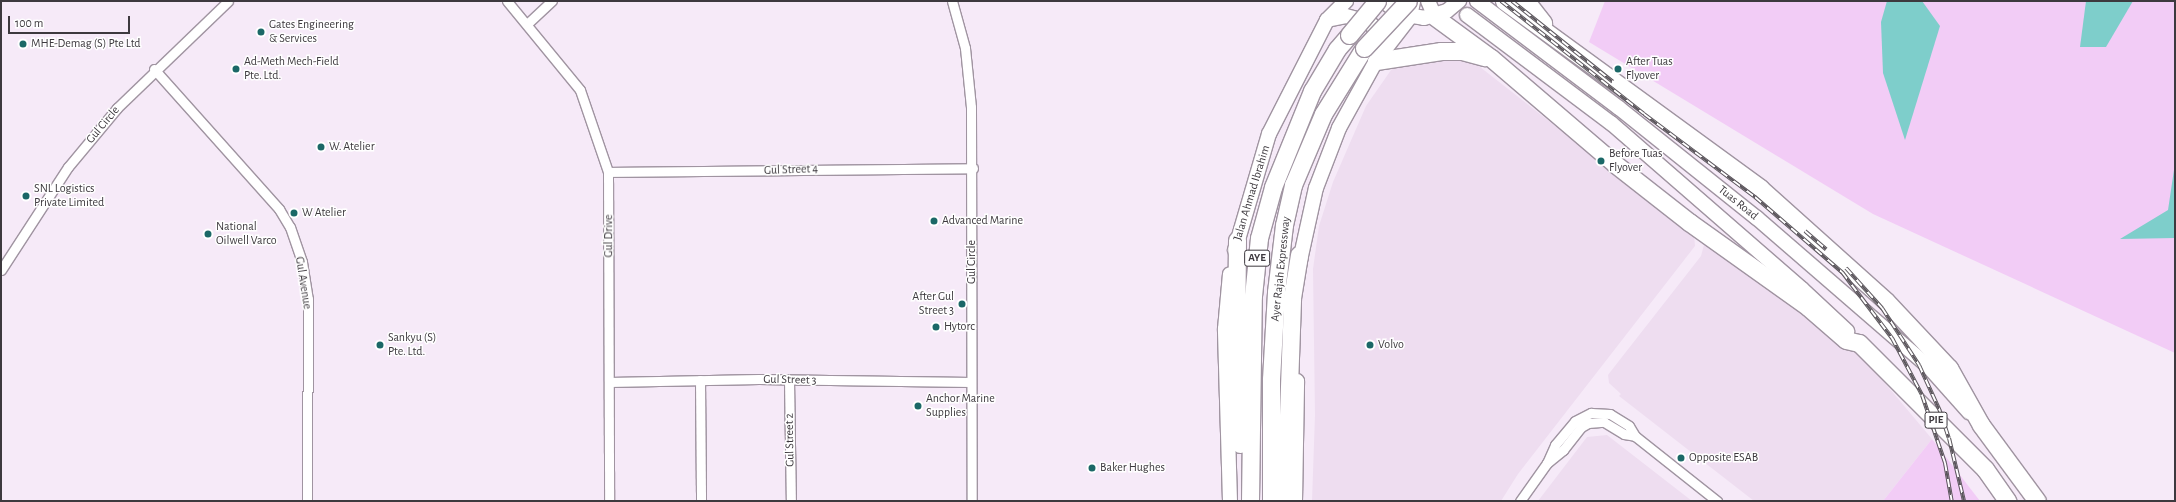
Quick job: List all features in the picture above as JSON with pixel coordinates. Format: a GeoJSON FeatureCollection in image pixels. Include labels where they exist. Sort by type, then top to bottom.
{"type":"FeatureCollection","features":[{"type":"Feature","properties":{"kind":"highway","name":"Ayer Rajah Expressway"},"geometry":{"type":"LineString","coordinates":[[1250,501],[1253,296],[1259,238],[1273,187],[1312,91],[1337,49],[1377,1]]}},
{"type":"Feature","properties":{"kind":"highway"},"geometry":{"type":"LineString","coordinates":[[1504,1],[1760,188],[1833,251],[1886,301],[1944,363],[1961,386],[1980,425],[2037,501]]}},
{"type":"Feature","properties":{"kind":"highway"},"geometry":{"type":"LineString","coordinates":[[1526,1],[1551,35]]}},
{"type":"Feature","properties":{"kind":"highway","name":"Ayer Rajah Expressway"},"geometry":{"type":"LineString","coordinates":[[1271,501],[1271,379],[1276,292],[1284,225],[1293,185],[1323,114],[1364,48],[1409,9]]}},
{"type":"Feature","properties":{"kind":"highway"},"geometry":{"type":"LineString","coordinates":[[1434,17],[1491,58],[1621,169],[1808,307],[1846,340],[1859,343]]}},
{"type":"Feature","properties":{"kind":"highway"},"geometry":{"type":"LineString","coordinates":[[1376,61],[1398,56],[1456,51],[1491,58]]}},
{"type":"Feature","properties":{"kind":"highway"},"geometry":{"type":"LineString","coordinates":[[1237,240],[1236,355],[1241,462],[1244,487],[1250,501]]}},
{"type":"Feature","properties":{"kind":"highway"},"geometry":{"type":"LineString","coordinates":[[1285,501],[1292,298],[1299,254]]}},
{"type":"Feature","properties":{"kind":"highway","name":"PIE"},"geometry":{"type":"LineString","coordinates":[[1859,343],[1985,469],[2007,501]]}},
{"type":"Feature","properties":{"kind":"main road"},"geometry":{"type":"LineString","coordinates":[[1327,20],[1335,1]]}},
{"type":"Feature","properties":{"kind":"main road","name":"Jalan Ahmad Ibrahim"},"geometry":{"type":"LineString","coordinates":[[1230,501],[1225,329],[1229,281],[1237,240],[1269,134],[1327,20],[1346,1]]}},
{"type":"Feature","properties":{"kind":"main road"},"geometry":{"type":"LineString","coordinates":[[1384,1],[1400,14],[1409,9],[1434,17],[1447,11],[1459,1]]}},
{"type":"Feature","properties":{"kind":"main road"},"geometry":{"type":"LineString","coordinates":[[1295,501],[1299,254],[1322,169],[1339,128],[1376,61],[1413,1]]}},
{"type":"Feature","properties":{"kind":"main road"},"geometry":{"type":"LineString","coordinates":[[1428,1],[1434,17]]}},
{"type":"Feature","properties":{"kind":"main road","name":"Tuas Road"},"geometry":{"type":"LineString","coordinates":[[1477,1],[1619,108],[1757,218],[1928,366],[1980,425]]}},
{"type":"Feature","properties":{"kind":"main road","name":"Tuas Road"},"geometry":{"type":"LineString","coordinates":[[1467,15],[1611,123],[1802,289],[1859,343]]}},
{"type":"Feature","properties":{"kind":"main road"},"geometry":{"type":"LineString","coordinates":[[1327,20],[1346,16],[1369,22],[1374,27],[1377,44],[1376,61]]}},
{"type":"Feature","properties":{"kind":"street","name":"Gul Circle"},"geometry":{"type":"LineString","coordinates":[[1,270],[68,167],[117,108],[154,69],[228,1]]}},
{"type":"Feature","properties":{"kind":"street","name":"Gul Drive"},"geometry":{"type":"LineString","coordinates":[[507,1],[580,90],[608,172],[609,501]]}},
{"type":"Feature","properties":{"kind":"street"},"geometry":{"type":"LineString","coordinates":[[527,24],[552,1]]}},
{"type":"Feature","properties":{"kind":"street","name":"Gul Circle"},"geometry":{"type":"LineString","coordinates":[[952,1],[964,48],[970,86],[973,168],[972,501]]}},
{"type":"Feature","properties":{"kind":"street","name":"Gul Avenue"},"geometry":{"type":"LineString","coordinates":[[154,69],[279,209],[290,227],[302,262],[308,299],[307,501]]}},
{"type":"Feature","properties":{"kind":"street","name":"Gul Street 4"},"geometry":{"type":"LineString","coordinates":[[608,172],[973,168]]}},
{"type":"Feature","properties":{"kind":"street"},"geometry":{"type":"LineString","coordinates":[[700,380],[700,501]]}},
{"type":"Feature","properties":{"kind":"street","name":"Gul Street 3"},"geometry":{"type":"LineString","coordinates":[[609,382],[789,380],[972,382]]}},
{"type":"Feature","properties":{"kind":"street","name":"Gul Street 2"},"geometry":{"type":"LineString","coordinates":[[789,380],[791,501]]}},
{"type":"Feature","properties":{"kind":"street"},"geometry":{"type":"LineString","coordinates":[[1520,501],[1547,463],[1555,445],[1575,421],[1583,416],[1599,412],[1610,414],[1629,426],[1635,436],[1717,501]]}},
{"type":"Feature","properties":{"kind":"shaded area"},"geometry":{"type":"Polygon","coordinates":[[[1605,1],[2175,1],[2175,353],[1873,214],[1589,42],[1605,1]]]}},
{"type":"Feature","properties":{"kind":"shaded area"},"geometry":{"type":"Polygon","coordinates":[[[1887,1],[1922,1],[1940,26],[1905,140],[1883,73],[1881,22],[1887,1]]]}},
{"type":"Feature","properties":{"kind":"shaded area"},"geometry":{"type":"Polygon","coordinates":[[[2086,1],[2133,1],[2106,47],[2080,47],[2086,1]]]}},
{"type":"Feature","properties":{"kind":"shaded area"},"geometry":{"type":"Polygon","coordinates":[[[1466,56],[1694,235],[1695,246],[1518,474],[1501,501],[1312,501],[1315,415],[1313,269],[1319,226],[1333,182],[1366,106],[1398,60],[1466,56]]]}},
{"type":"Feature","properties":{"kind":"shaded area"},"geometry":{"type":"Polygon","coordinates":[[[2175,163],[2175,238],[2120,239],[2168,210],[2175,163]]]}},
{"type":"Feature","properties":{"kind":"shaded area"},"geometry":{"type":"Polygon","coordinates":[[[1705,241],[1802,310],[1868,363],[1932,439],[1883,501],[1754,501],[1619,396],[1621,394],[1609,383],[1608,375],[1701,256],[1705,241]]]}},
{"type":"Feature","properties":{"kind":"shaded area"},"geometry":{"type":"Polygon","coordinates":[[[1607,435],[1692,501],[1538,501],[1587,437],[1607,435]]]}},
{"type":"Feature","properties":{"kind":"shaded area"},"geometry":{"type":"Polygon","coordinates":[[[1932,439],[1980,501],[1883,501],[1932,439]]]}},
{"type":"Feature","properties":{"kind":"railway"},"geometry":{"type":"LineString","coordinates":[[1501,1],[1644,114],[1755,197],[1842,272],[1892,338],[1922,395],[1945,463],[1952,501]]}},
{"type":"Feature","properties":{"kind":"railway"},"geometry":{"type":"LineString","coordinates":[[1512,1],[1613,82]]}},
{"type":"Feature","properties":{"kind":"railway"},"geometry":{"type":"LineString","coordinates":[[1805,231],[1826,249]]}},
{"type":"Feature","properties":{"kind":"railway"},"geometry":{"type":"LineString","coordinates":[[1846,268],[1882,308],[1919,365],[1940,411],[1949,438],[1964,501]]}},
{"type":"Feature","properties":{"kind":"place","name":"Gates Engineering & Services"},"geometry":{"type":"Point","coordinates":[261,32]}},
{"type":"Feature","properties":{"kind":"place","name":"MHE-Demag (S) Pte Ltd"},"geometry":{"type":"Point","coordinates":[23,44]}},
{"type":"Feature","properties":{"kind":"place","name":"Ad-Meth Mech-Field Pte. Ltd."},"geometry":{"type":"Point","coordinates":[236,69]}},
{"type":"Feature","properties":{"kind":"place","name":"After Tuas Flyover"},"geometry":{"type":"Point","coordinates":[1618,69]}},
{"type":"Feature","properties":{"kind":"place","name":"W. Atelier"},"geometry":{"type":"Point","coordinates":[321,147]}},
{"type":"Feature","properties":{"kind":"place","name":"Before Tuas Flyover"},"geometry":{"type":"Point","coordinates":[1601,161]}},
{"type":"Feature","properties":{"kind":"place","name":"SNL Logistics Private Limited"},"geometry":{"type":"Point","coordinates":[26,196]}},
{"type":"Feature","properties":{"kind":"place","name":"W Atelier"},"geometry":{"type":"Point","coordinates":[294,213]}},
{"type":"Feature","properties":{"kind":"place","name":"Advanced Marine"},"geometry":{"type":"Point","coordinates":[934,221]}},
{"type":"Feature","properties":{"kind":"place","name":"National Oilwell Varco"},"geometry":{"type":"Point","coordinates":[208,234]}},
{"type":"Feature","properties":{"kind":"place","name":"After Gul Street 3"},"geometry":{"type":"Point","coordinates":[962,304]}},
{"type":"Feature","properties":{"kind":"place","name":"Hytorc"},"geometry":{"type":"Point","coordinates":[936,327]}},
{"type":"Feature","properties":{"kind":"place","name":"Sankyu (S) Pte. Ltd."},"geometry":{"type":"Point","coordinates":[380,345]}},
{"type":"Feature","properties":{"kind":"place","name":"Volvo"},"geometry":{"type":"Point","coordinates":[1370,345]}},
{"type":"Feature","properties":{"kind":"place","name":"Anchor Marine Supplies"},"geometry":{"type":"Point","coordinates":[918,406]}},
{"type":"Feature","properties":{"kind":"place","name":"Opposite ESAB"},"geometry":{"type":"Point","coordinates":[1681,458]}},
{"type":"Feature","properties":{"kind":"place","name":"Baker Hughes"},"geometry":{"type":"Point","coordinates":[1092,468]}}]}
